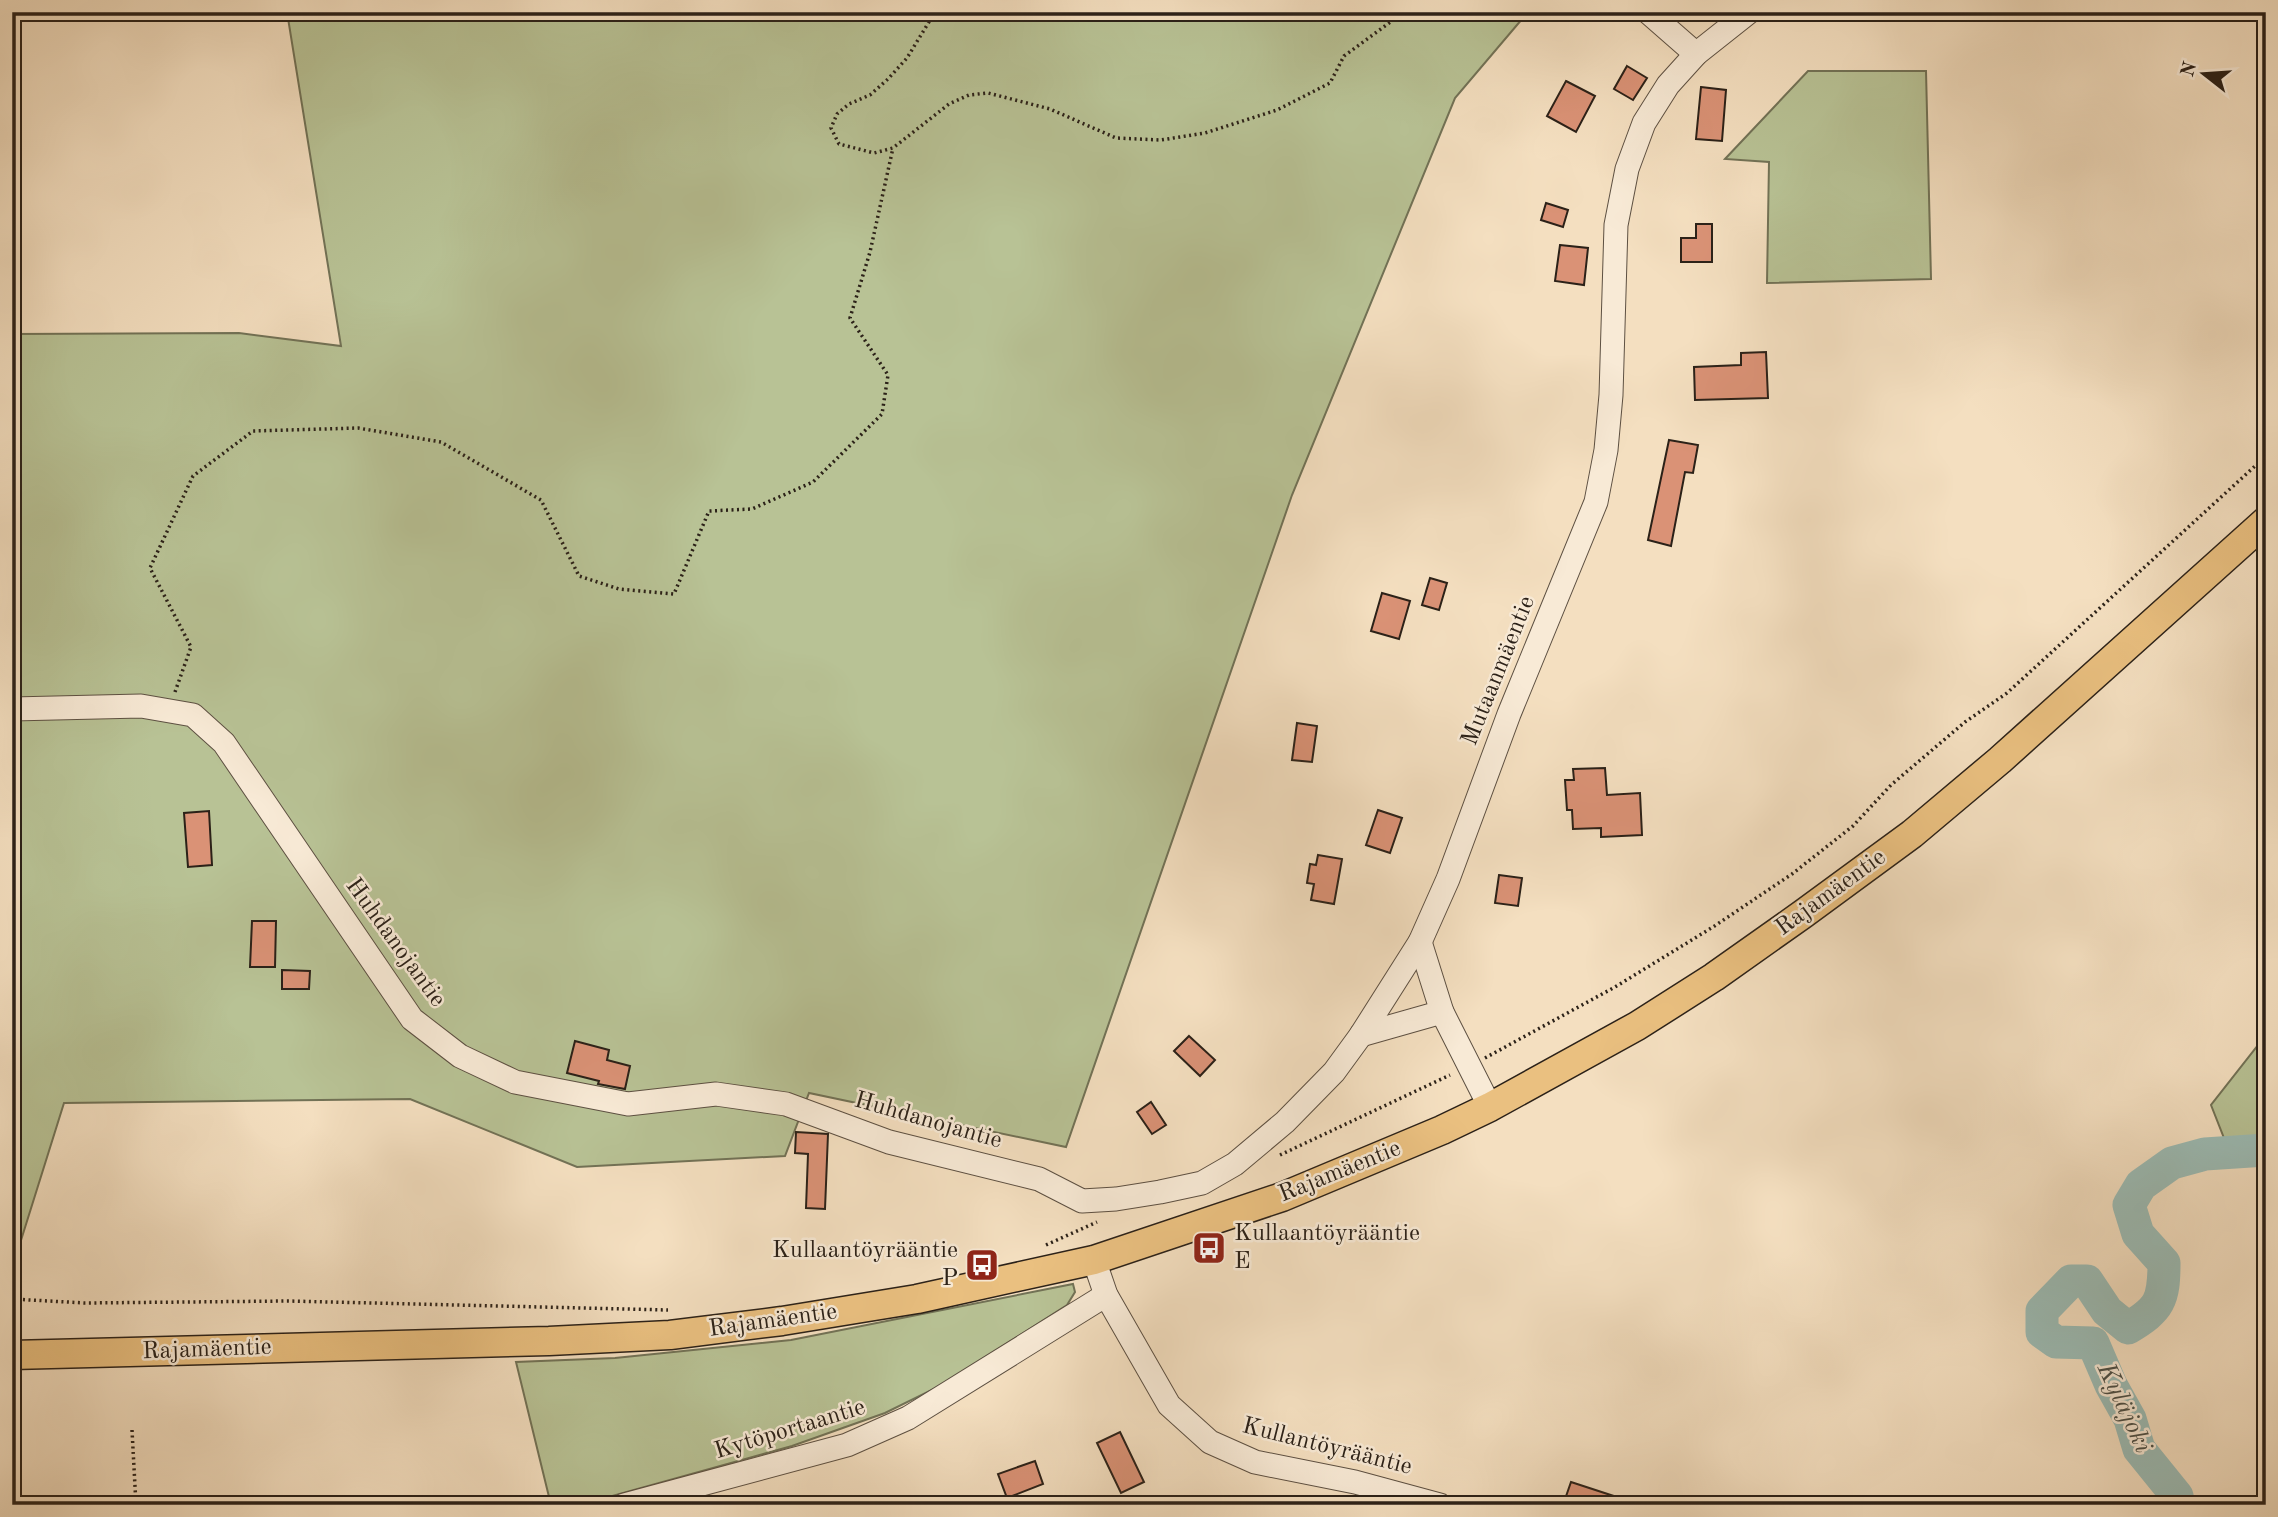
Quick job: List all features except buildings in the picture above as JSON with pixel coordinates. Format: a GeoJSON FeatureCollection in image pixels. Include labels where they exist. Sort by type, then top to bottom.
{"type":"FeatureCollection","features":[{"type":"Feature","properties":{"kind":"main road","name":"Rajamäentie"},"geometry":{"type":"LineString","coordinates":[[12,1355],[549,1341],[670,1335],[782,1321],[917,1299],[1094,1259],[1282,1197],[1490,1107],[1637,1026],[1714,977],[1912,834],[2000,760],[2266,521]]}},
{"type":"Feature","properties":{"kind":"street","name":"Mutaanmäentie"},"geometry":{"type":"LineString","coordinates":[[1082,1201],[1149,1194],[1202,1183],[1235,1164],[1285,1122],[1334,1072],[1361,1035],[1420,942],[1448,879],[1509,714],[1596,502],[1606,450],[1611,396],[1616,225],[1626,169],[1644,124],[1668,85],[1696,54],[1749,12]]}},
{"type":"Feature","properties":{"kind":"street"},"geometry":{"type":"LineString","coordinates":[[1650,14],[1696,54]]}},
{"type":"Feature","properties":{"kind":"street","name":"Huhdanojantie"},"geometry":{"type":"LineString","coordinates":[[12,709],[141,706],[193,715],[224,743],[412,1019],[460,1056],[515,1082],[628,1104],[716,1094],[786,1104],[889,1142],[1040,1179],[1082,1201]]}},
{"type":"Feature","properties":{"kind":"street"},"geometry":{"type":"LineString","coordinates":[[1420,942],[1442,1012],[1490,1107]]}},
{"type":"Feature","properties":{"kind":"street"},"geometry":{"type":"LineString","coordinates":[[1361,1035],[1442,1012]]}},
{"type":"Feature","properties":{"kind":"street","name":"Kullantöyrääntie"},"geometry":{"type":"LineString","coordinates":[[1094,1259],[1106,1295],[1169,1405],[1210,1442],[1255,1462],[1355,1482],[1440,1505]]}},
{"type":"Feature","properties":{"kind":"street","name":"Kytöportaantie"},"geometry":{"type":"LineString","coordinates":[[624,1505],[782,1464],[860,1440],[908,1418],[1106,1295]]}},
{"type":"Feature","properties":{"kind":"path"},"geometry":{"type":"LineString","coordinates":[[934,12],[908,58],[870,95],[849,104],[837,114],[831,128],[839,144],[874,153],[893,148],[949,104],[969,95],[988,93],[1050,109],[1116,138],[1161,139],[1205,133],[1277,110],[1330,83],[1344,56],[1404,12]]}},
{"type":"Feature","properties":{"kind":"path"},"geometry":{"type":"LineString","coordinates":[[1591,12],[1617,20],[1650,14]]}},
{"type":"Feature","properties":{"kind":"path"},"geometry":{"type":"LineString","coordinates":[[168,711],[191,648],[150,568],[193,476],[253,431],[358,428],[441,442],[541,500],[579,576],[619,589],[674,594],[709,511],[752,509],[813,482],[882,414],[888,374],[850,318],[870,252],[893,148]]}},
{"type":"Feature","properties":{"kind":"path"},"geometry":{"type":"LineString","coordinates":[[1270,1159],[1470,1066],[1615,987],[1713,927],[1792,874],[1853,826],[1891,785],[1955,731],[2007,693],[2266,456]]}},
{"type":"Feature","properties":{"kind":"path"},"geometry":{"type":"LineString","coordinates":[[1036,1249],[1062,1240],[1099,1221]]}},
{"type":"Feature","properties":{"kind":"path"},"geometry":{"type":"LineString","coordinates":[[1087,1226],[1094,1259]]}},
{"type":"Feature","properties":{"kind":"path"},"geometry":{"type":"LineString","coordinates":[[12,1298],[85,1303],[288,1301],[668,1310]]}},
{"type":"Feature","properties":{"kind":"path"},"geometry":{"type":"LineString","coordinates":[[132,1430],[136,1505]]}},
{"type":"Feature","properties":{"kind":"green space"},"geometry":{"type":"Polygon","coordinates":[[[287,12],[1528,12],[1455,98],[1292,495],[1066,1147],[809,1093],[785,1156],[577,1167],[410,1099],[64,1103],[12,1269],[12,334],[239,333],[341,346],[287,12]]]}},
{"type":"Feature","properties":{"kind":"green space"},"geometry":{"type":"Polygon","coordinates":[[[1808,71],[1926,71],[1931,279],[1767,283],[1769,162],[1725,159],[1808,71]]]}},
{"type":"Feature","properties":{"kind":"green space"},"geometry":{"type":"Polygon","coordinates":[[[2266,1035],[2266,1141],[2224,1138],[2211,1105],[2266,1035]]]}},
{"type":"Feature","properties":{"kind":"green space"},"geometry":{"type":"Polygon","coordinates":[[[1073,1284],[1075,1292],[1067,1305],[942,1385],[885,1413],[792,1446],[580,1505],[551,1505],[516,1362],[615,1358],[791,1340],[1073,1284]]]}},
{"type":"Feature","properties":{"kind":"waterway","name":"Kyläjoki"},"geometry":{"type":"LineString","coordinates":[[2179,1505],[2177,1496],[2139,1449],[2130,1419],[2111,1385],[2093,1343],[2056,1342],[2042,1332],[2042,1311],[2071,1281],[2087,1281],[2107,1311],[2128,1328],[2139,1321],[2158,1302],[2163,1286],[2164,1263],[2138,1234],[2129,1205],[2141,1185],[2172,1163],[2205,1154],[2266,1150]]}},
{"type":"Feature","properties":{"kind":"place","name":"Kullaantöyrääntie E"},"geometry":{"type":"Point","coordinates":[1209,1248]}},
{"type":"Feature","properties":{"kind":"place","name":"Kullaantöyrääntie P"},"geometry":{"type":"Point","coordinates":[982,1265]}}]}
